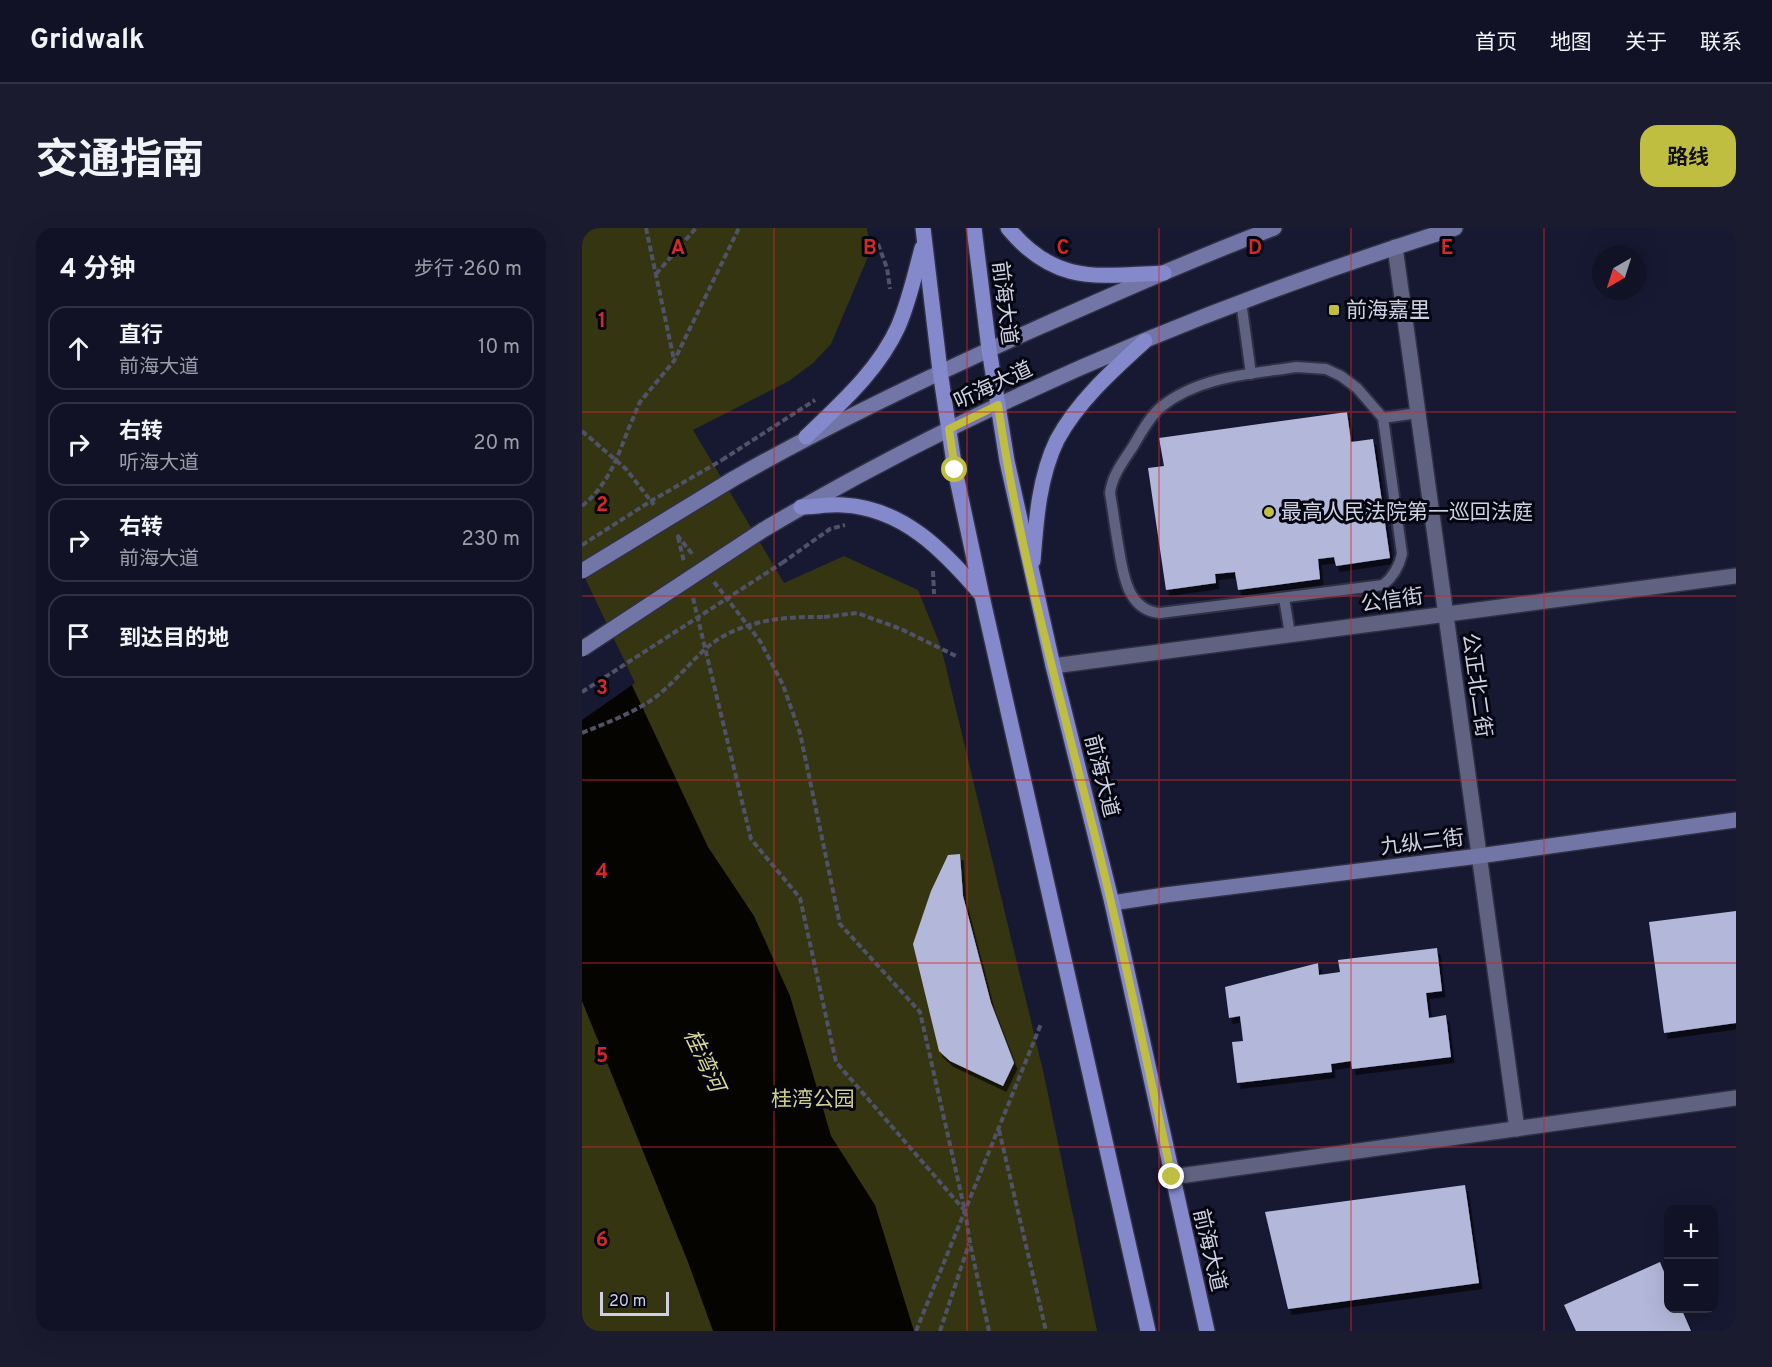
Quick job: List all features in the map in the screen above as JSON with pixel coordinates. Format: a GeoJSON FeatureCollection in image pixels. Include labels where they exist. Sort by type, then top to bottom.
{"type":"FeatureCollection","features":[{"type":"Feature","properties":{"kind":"main road","name":"前海大道"},"geometry":{"type":"LineString","coordinates":[[974,228],[989,349],[1007,461],[1053,666],[1112,903],[1207,1331]]}},
{"type":"Feature","properties":{"kind":"main road"},"geometry":{"type":"LineString","coordinates":[[1008,228],[1026,249],[1062,270],[1105,276],[1164,273]]}},
{"type":"Feature","properties":{"kind":"main road","name":"听海大道"},"geometry":{"type":"LineString","coordinates":[[582,572],[637,536],[806,437],[989,349],[1274,228]]}},
{"type":"Feature","properties":{"kind":"main road","name":"听海大道"},"geometry":{"type":"LineString","coordinates":[[582,649],[801,507],[850,479],[998,405],[1079,367],[1241,301],[1455,228]]}},
{"type":"Feature","properties":{"kind":"main road"},"geometry":{"type":"LineString","coordinates":[[924,234],[940,371],[955,470],[1148,1331]]}},
{"type":"Feature","properties":{"kind":"main road"},"geometry":{"type":"LineString","coordinates":[[806,437],[861,382],[881,357],[905,308],[924,234]]}},
{"type":"Feature","properties":{"kind":"main road"},"geometry":{"type":"LineString","coordinates":[[1032,576],[1036,520],[1044,478],[1057,440],[1080,406],[1110,372],[1145,341]]}},
{"type":"Feature","properties":{"kind":"main road"},"geometry":{"type":"LineString","coordinates":[[801,507],[844,505],[873,511],[902,522],[926,537],[952,561],[982,596]]}},
{"type":"Feature","properties":{"kind":"main road","name":"九纵二街"},"geometry":{"type":"LineString","coordinates":[[1112,903],[1736,820]]}},
{"type":"Feature","properties":{"kind":"street","name":"公正北二街"},"geometry":{"type":"LineString","coordinates":[[1395,247],[1517,1129]]}},
{"type":"Feature","properties":{"kind":"street","name":"公信街"},"geometry":{"type":"LineString","coordinates":[[1053,666],[1736,576]]}},
{"type":"Feature","properties":{"kind":"street"},"geometry":{"type":"LineString","coordinates":[[1172,1177],[1736,1098]]}},
{"type":"Feature","properties":{"kind":"lane"},"geometry":{"type":"LineString","coordinates":[[1241,301],[1251,374]]}},
{"type":"Feature","properties":{"kind":"lane"},"geometry":{"type":"LineString","coordinates":[[1297,367],[1326,369],[1341,376],[1357,388],[1383,418],[1402,554],[1399,566],[1390,580],[1383,585],[1160,613],[1149,612],[1131,595],[1124,577],[1110,493],[1111,480],[1160,408],[1175,398],[1214,380],[1297,367]]}},
{"type":"Feature","properties":{"kind":"lane"},"geometry":{"type":"LineString","coordinates":[[1383,418],[1418,413]]}},
{"type":"Feature","properties":{"kind":"lane"},"geometry":{"type":"LineString","coordinates":[[1284,598],[1290,634]]}},
{"type":"Feature","properties":{"kind":"path"},"geometry":{"type":"LineString","coordinates":[[646,228],[674,361]]}},
{"type":"Feature","properties":{"kind":"path"},"geometry":{"type":"LineString","coordinates":[[656,274],[696,228]]}},
{"type":"Feature","properties":{"kind":"path"},"geometry":{"type":"LineString","coordinates":[[582,506],[593,496],[609,474],[640,402],[674,361],[739,228]]}},
{"type":"Feature","properties":{"kind":"path"},"geometry":{"type":"LineString","coordinates":[[878,244],[887,268],[889,295]]}},
{"type":"Feature","properties":{"kind":"path"},"geometry":{"type":"LineString","coordinates":[[582,545],[651,501],[722,460],[824,394]]}},
{"type":"Feature","properties":{"kind":"path"},"geometry":{"type":"LineString","coordinates":[[582,431],[626,468],[659,510]]}},
{"type":"Feature","properties":{"kind":"path"},"geometry":{"type":"LineString","coordinates":[[582,692],[782,563],[830,529],[850,524]]}},
{"type":"Feature","properties":{"kind":"path"},"geometry":{"type":"LineString","coordinates":[[672,527],[698,562]]}},
{"type":"Feature","properties":{"kind":"path"},"geometry":{"type":"LineString","coordinates":[[678,535],[686,569]]}},
{"type":"Feature","properties":{"kind":"path"},"geometry":{"type":"LineString","coordinates":[[930,562],[935,576],[934,594]]}},
{"type":"Feature","properties":{"kind":"path"},"geometry":{"type":"LineString","coordinates":[[712,579],[760,641],[783,685],[800,733],[840,924],[920,1012],[965,1211],[989,1331]]}},
{"type":"Feature","properties":{"kind":"path"},"geometry":{"type":"LineString","coordinates":[[692,592],[751,839],[800,898],[836,1062],[965,1211]]}},
{"type":"Feature","properties":{"kind":"path"},"geometry":{"type":"LineString","coordinates":[[582,733],[627,715],[654,698],[705,650],[730,632],[784,618],[857,613],[901,629],[956,656]]}},
{"type":"Feature","properties":{"kind":"path"},"geometry":{"type":"LineString","coordinates":[[916,1331],[1041,1024]]}},
{"type":"Feature","properties":{"kind":"path"},"geometry":{"type":"LineString","coordinates":[[998,1129],[1046,1331]]}},
{"type":"Feature","properties":{"kind":"path"},"geometry":{"type":"LineString","coordinates":[[940,1331],[970,1243]]}},
{"type":"Feature","properties":{"kind":"green space","name":"桂湾公园"},"geometry":{"type":"Polygon","coordinates":[[[582,228],[867,228],[870,252],[831,344],[813,363],[789,381],[693,430],[784,583],[844,556],[918,590],[941,647],[1044,1075],[1097,1331],[582,1331],[582,228]]]}},
{"type":"Feature","properties":{"kind":"water","name":"桂湾河"},"geometry":{"type":"Polygon","coordinates":[[[582,579],[708,847],[754,916],[790,996],[831,1136],[875,1205],[914,1331],[713,1331],[688,1262],[582,1001],[582,579]]]}},
{"type":"Feature","properties":{"kind":"pier"},"geometry":{"type":"Polygon","coordinates":[[[582,576],[585,578],[635,683],[582,720],[582,576]]]}},
{"type":"Feature","properties":{"kind":"building","name":"最高人民法院第一巡回法庭"},"geometry":{"type":"Polygon","coordinates":[[[1347,412],[1351,442],[1373,439],[1390,558],[1336,566],[1334,557],[1318,559],[1320,579],[1238,590],[1235,572],[1215,574],[1216,583],[1166,590],[1148,468],[1164,466],[1159,438],[1347,412]]]}},
{"type":"Feature","properties":{"kind":"building"},"geometry":{"type":"Polygon","coordinates":[[[960,854],[963,896],[991,1003],[1014,1063],[1003,1086],[950,1061],[939,1051],[913,944],[931,891],[948,855],[960,854]]]}},
{"type":"Feature","properties":{"kind":"building"},"geometry":{"type":"Polygon","coordinates":[[[1736,911],[1736,1023],[1664,1033],[1649,922],[1736,911]]]}},
{"type":"Feature","properties":{"kind":"building"},"geometry":{"type":"Polygon","coordinates":[[[1437,948],[1442,991],[1426,993],[1429,1018],[1446,1015],[1451,1057],[1352,1069],[1351,1061],[1331,1064],[1332,1072],[1237,1083],[1232,1042],[1243,1041],[1240,1016],[1229,1018],[1225,987],[1318,963],[1319,975],[1340,972],[1338,960],[1437,948]]]}},
{"type":"Feature","properties":{"kind":"building"},"geometry":{"type":"Polygon","coordinates":[[[1465,1185],[1479,1283],[1288,1309],[1265,1212],[1465,1185]]]}},
{"type":"Feature","properties":{"kind":"building"},"geometry":{"type":"Polygon","coordinates":[[[1660,1262],[1664,1272],[1664,1313],[1683,1313],[1691,1331],[1576,1331],[1564,1305],[1660,1262]]]}},
{"type":"Feature","properties":{"kind":"place","name":"前海嘉里"},"geometry":{"type":"Point","coordinates":[1334,310]}},
{"type":"Feature","properties":{"kind":"place","name":"最高人民法院第一巡回法庭"},"geometry":{"type":"Point","coordinates":[1269,512]}},
{"type":"Feature","properties":{"kind":"route"},"geometry":{"type":"LineString","coordinates":[[955,470],[949,429],[998,405],[1004,446],[1032,576],[1112,903],[1172,1177]]}}]}
